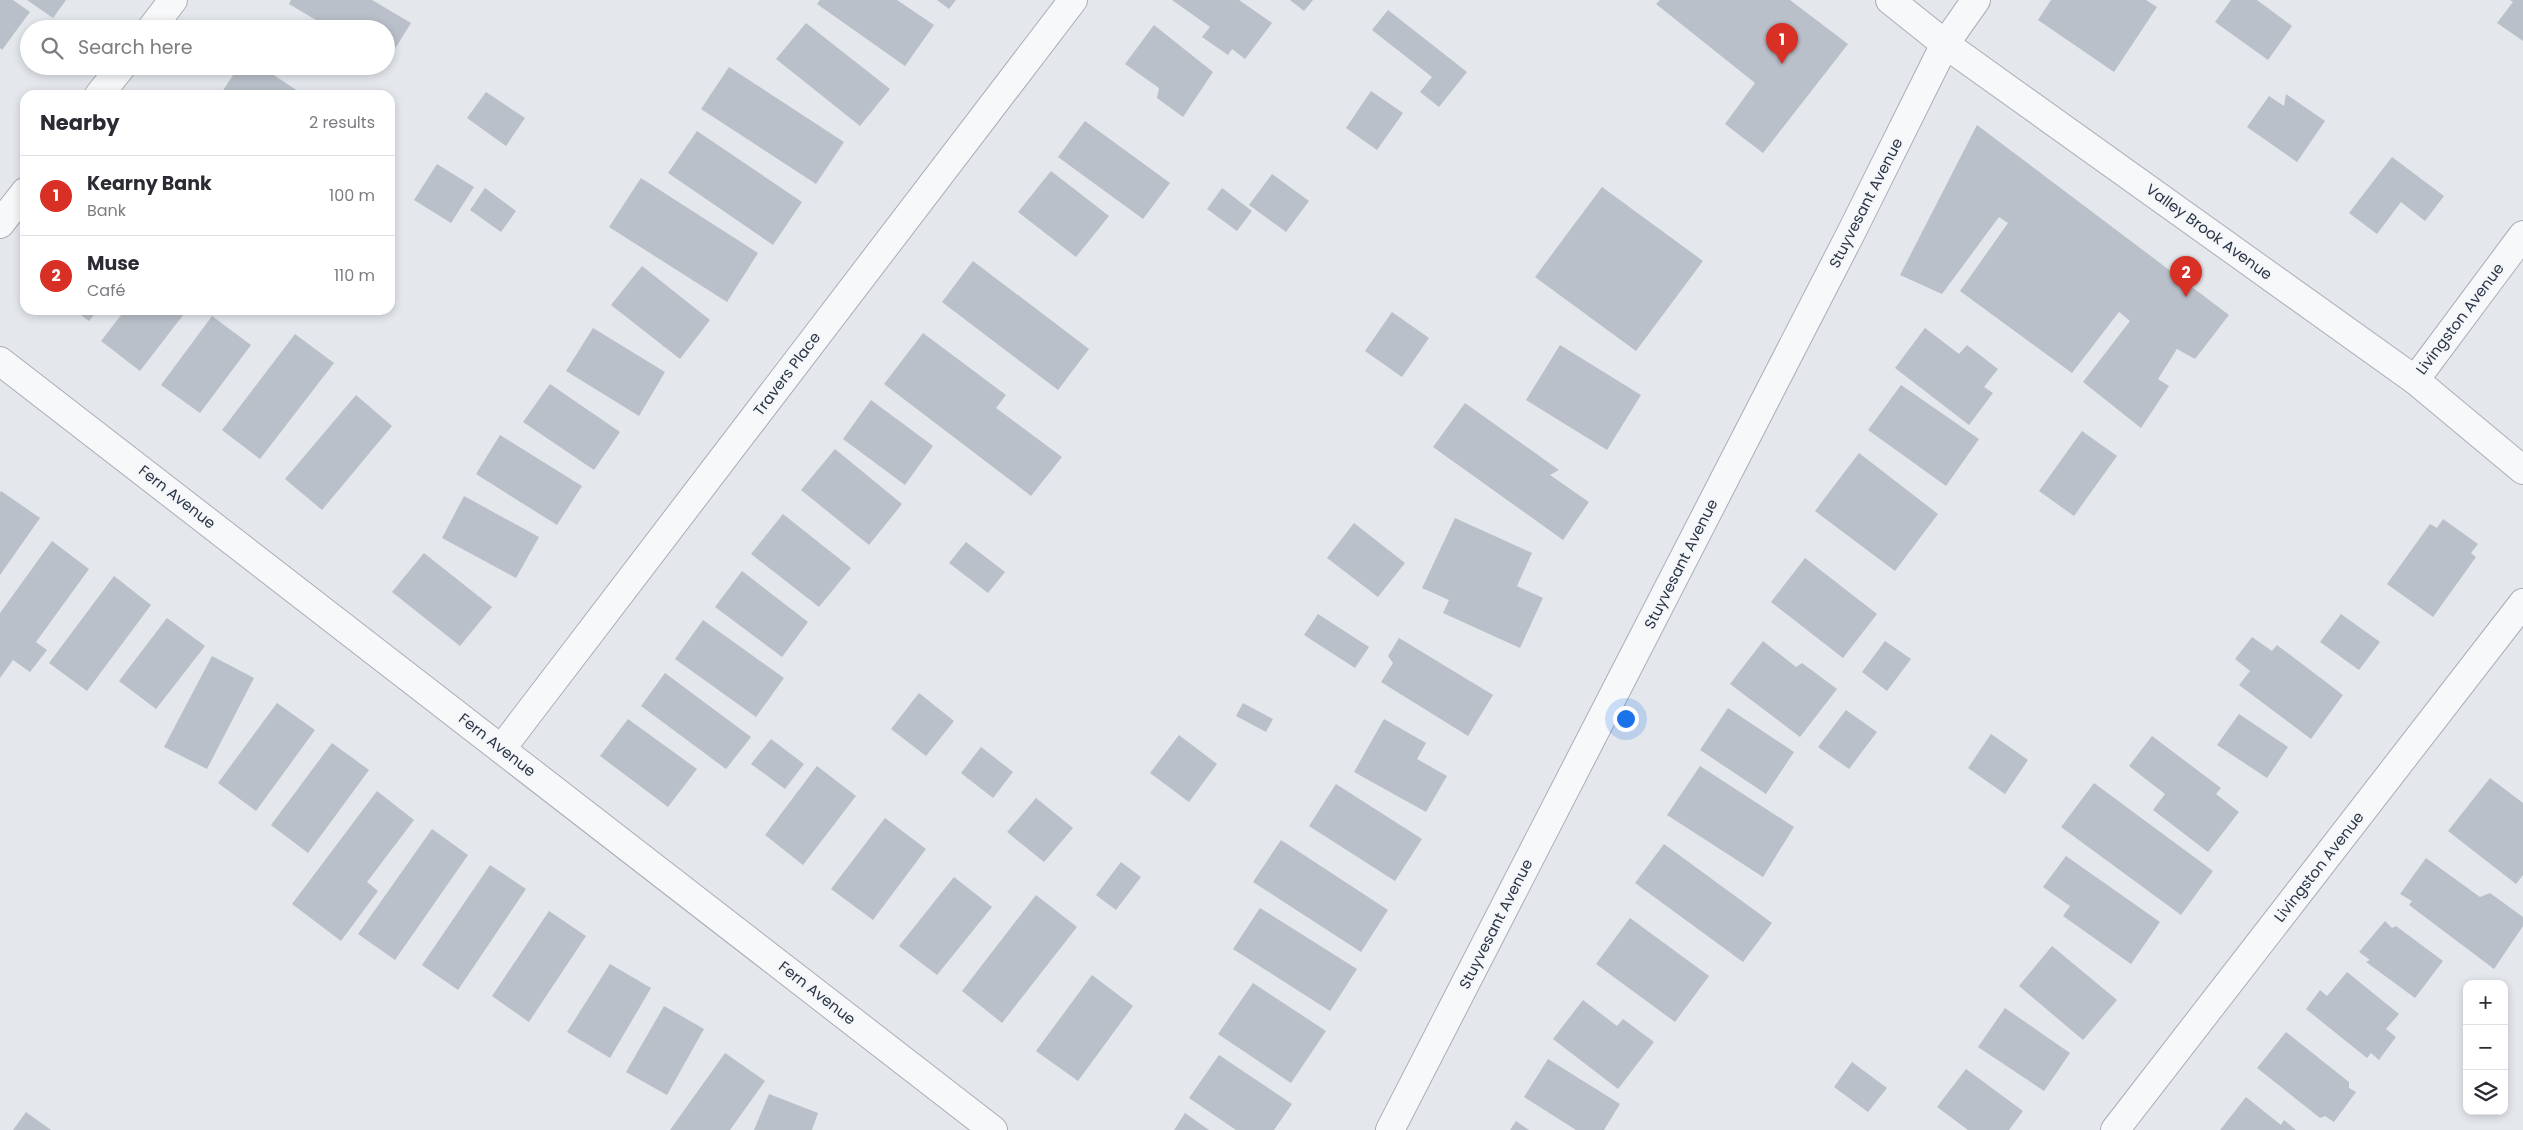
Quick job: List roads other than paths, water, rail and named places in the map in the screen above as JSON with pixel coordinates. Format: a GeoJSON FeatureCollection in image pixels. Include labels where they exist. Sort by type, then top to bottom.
{"type":"FeatureCollection","features":[{"type":"Feature","properties":{"kind":"street"},"geometry":{"type":"LineString","coordinates":[[157,20],[173,0]]}},
{"type":"Feature","properties":{"kind":"street","name":"Travers Place"},"geometry":{"type":"LineString","coordinates":[[502,748],[1073,0]]}},
{"type":"Feature","properties":{"kind":"street","name":"Valley Brook Avenue"},"geometry":{"type":"LineString","coordinates":[[1890,0],[1945,44],[2415,380],[2523,470]]}},
{"type":"Feature","properties":{"kind":"street","name":"Stuyvesant Avenue"},"geometry":{"type":"LineString","coordinates":[[1390,1130],[1843,249],[1945,44],[1976,0]]}},
{"type":"Feature","properties":{"kind":"street"},"geometry":{"type":"LineString","coordinates":[[103,90],[115,75]]}},
{"type":"Feature","properties":{"kind":"street"},"geometry":{"type":"LineString","coordinates":[[0,224],[20,198]]}},
{"type":"Feature","properties":{"kind":"street","name":"Livingston Avenue"},"geometry":{"type":"LineString","coordinates":[[2415,380],[2523,234]]}},
{"type":"Feature","properties":{"kind":"street","name":"Fern Avenue"},"geometry":{"type":"LineString","coordinates":[[0,361],[993,1130]]}},
{"type":"Feature","properties":{"kind":"street","name":"Livingston Avenue"},"geometry":{"type":"LineString","coordinates":[[2115,1130],[2523,603]]}},
{"type":"Feature","properties":{"kind":"place","name":"Kearny Bank"},"geometry":{"type":"Point","coordinates":[1782,64]}},
{"type":"Feature","properties":{"kind":"place","name":"Muse"},"geometry":{"type":"Point","coordinates":[2186,297]}}]}
